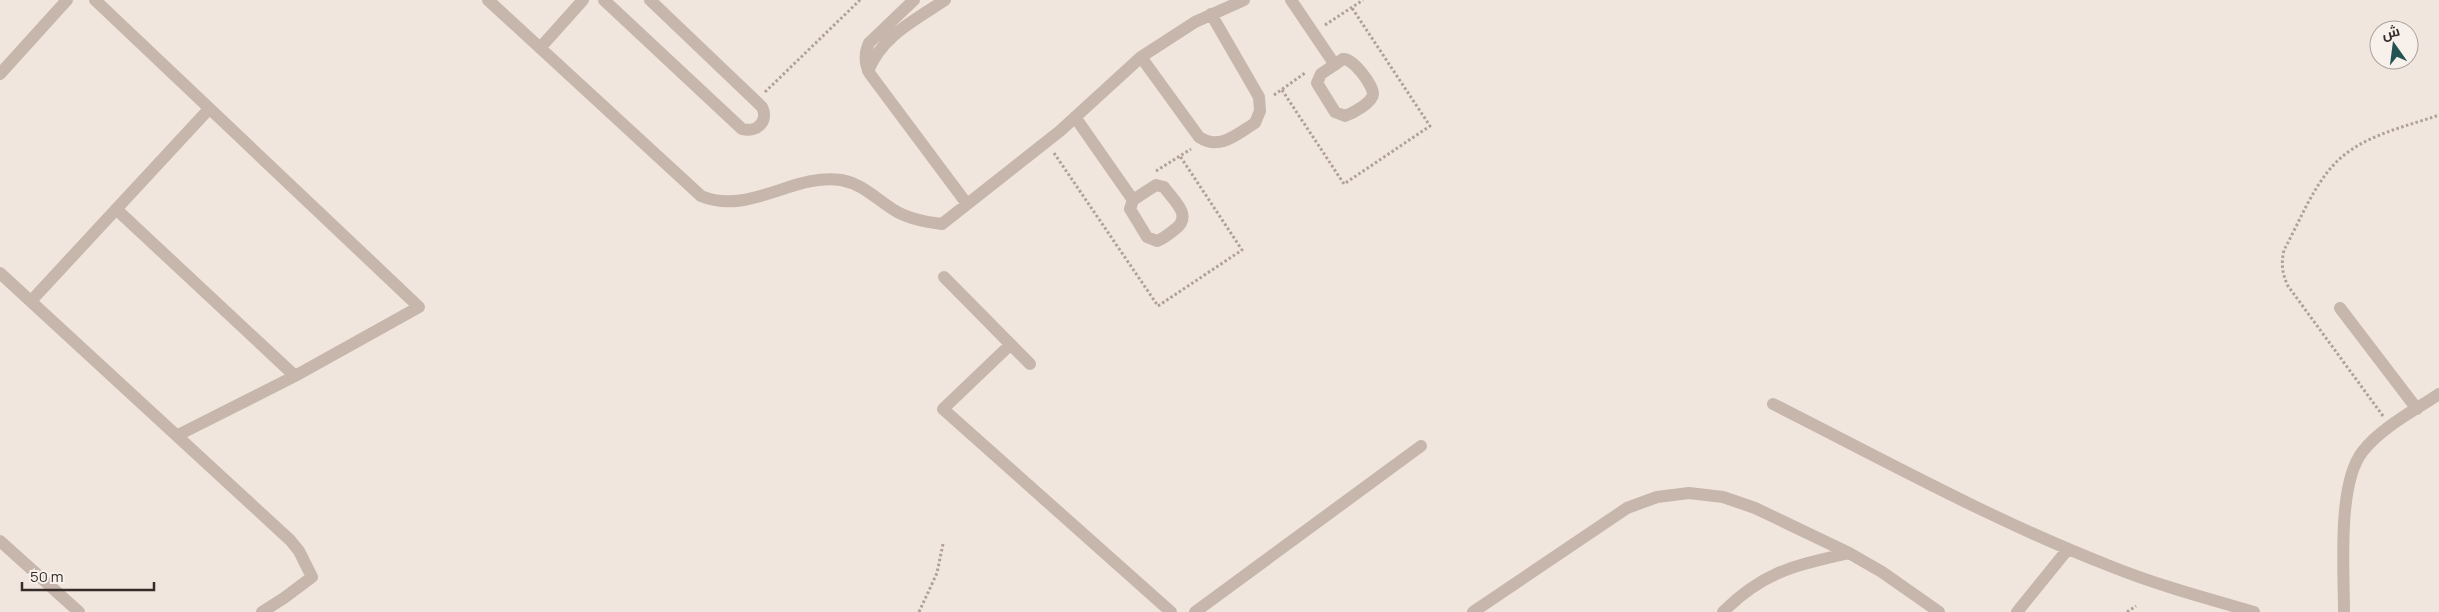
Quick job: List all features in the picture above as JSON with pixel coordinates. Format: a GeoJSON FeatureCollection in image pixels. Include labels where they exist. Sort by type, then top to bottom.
{"type":"FeatureCollection","features":[{"type":"Feature","properties":{"kind":"street"},"geometry":{"type":"LineString","coordinates":[[0,74],[67,0]]}},
{"type":"Feature","properties":{"kind":"street"},"geometry":{"type":"LineString","coordinates":[[95,0],[419,308],[295,376],[178,435]]}},
{"type":"Feature","properties":{"kind":"street"},"geometry":{"type":"LineString","coordinates":[[488,0],[701,196],[713,200],[754,199],[805,183],[841,180],[864,188],[894,210],[917,220],[942,224],[1053,137],[1142,56],[1176,33],[1244,0]]}},
{"type":"Feature","properties":{"kind":"street"},"geometry":{"type":"LineString","coordinates":[[540,48],[583,0]]}},
{"type":"Feature","properties":{"kind":"street"},"geometry":{"type":"LineString","coordinates":[[604,0],[742,129],[752,130],[764,121],[764,111],[756,101],[650,0]]}},
{"type":"Feature","properties":{"kind":"street"},"geometry":{"type":"LineString","coordinates":[[914,0],[869,43],[865,57],[868,71],[967,204]]}},
{"type":"Feature","properties":{"kind":"street"},"geometry":{"type":"LineString","coordinates":[[868,71],[876,53],[889,38],[945,0]]}},
{"type":"Feature","properties":{"kind":"street"},"geometry":{"type":"LineString","coordinates":[[1291,0],[1335,65]]}},
{"type":"Feature","properties":{"kind":"street"},"geometry":{"type":"LineString","coordinates":[[1142,56],[1199,137],[1211,143],[1225,142],[1255,123],[1260,111],[1259,97],[1212,14]]}},
{"type":"Feature","properties":{"kind":"street"},"geometry":{"type":"LineString","coordinates":[[1343,60],[1351,60],[1372,90],[1370,100],[1345,116],[1335,112],[1317,84],[1321,74],[1335,65],[1343,60]]}},
{"type":"Feature","properties":{"kind":"street"},"geometry":{"type":"LineString","coordinates":[[30,301],[209,108]]}},
{"type":"Feature","properties":{"kind":"street"},"geometry":{"type":"LineString","coordinates":[[1075,117],[1133,200]]}},
{"type":"Feature","properties":{"kind":"street"},"geometry":{"type":"LineString","coordinates":[[1156,185],[1162,185],[1183,213],[1183,222],[1160,240],[1150,240],[1131,212],[1130,205],[1133,200],[1156,185]]}},
{"type":"Feature","properties":{"kind":"street"},"geometry":{"type":"LineString","coordinates":[[116,209],[295,376]]}},
{"type":"Feature","properties":{"kind":"street"},"geometry":{"type":"LineString","coordinates":[[0,273],[178,435],[290,540],[299,551],[312,576],[262,612]]}},
{"type":"Feature","properties":{"kind":"street"},"geometry":{"type":"LineString","coordinates":[[944,278],[1030,364]]}},
{"type":"Feature","properties":{"kind":"street"},"geometry":{"type":"LineString","coordinates":[[2340,308],[2417,409]]}},
{"type":"Feature","properties":{"kind":"street"},"geometry":{"type":"LineString","coordinates":[[1010,345],[943,409],[1171,612]]}},
{"type":"Feature","properties":{"kind":"street"},"geometry":{"type":"LineString","coordinates":[[2344,612],[2348,482],[2362,452],[2391,427],[2439,394]]}},
{"type":"Feature","properties":{"kind":"street"},"geometry":{"type":"LineString","coordinates":[[1773,404],[1985,511],[2068,549],[2153,582],[2254,612]]}},
{"type":"Feature","properties":{"kind":"street"},"geometry":{"type":"LineString","coordinates":[[1195,612],[1421,446]]}},
{"type":"Feature","properties":{"kind":"street"},"geometry":{"type":"LineString","coordinates":[[1473,612],[1613,516],[1642,502],[1673,494],[1706,494],[1739,502],[1849,553],[1882,572],[1939,612]]}},
{"type":"Feature","properties":{"kind":"street"},"geometry":{"type":"LineString","coordinates":[[0,541],[78,612]]}},
{"type":"Feature","properties":{"kind":"street"},"geometry":{"type":"LineString","coordinates":[[2016,612],[2068,549]]}},
{"type":"Feature","properties":{"kind":"street"},"geometry":{"type":"LineString","coordinates":[[1723,612],[1750,587],[1778,572],[1849,553]]}},
{"type":"Feature","properties":{"kind":"path"},"geometry":{"type":"LineString","coordinates":[[756,101],[860,0]]}},
{"type":"Feature","properties":{"kind":"path"},"geometry":{"type":"LineString","coordinates":[[2391,427],[2288,286],[2284,278],[2282,259],[2284,250],[2320,184],[2330,169],[2344,155],[2376,138],[2439,115]]}},
{"type":"Feature","properties":{"kind":"path"},"geometry":{"type":"LineString","coordinates":[[1149,175],[1204,140]]}},
{"type":"Feature","properties":{"kind":"path"},"geometry":{"type":"LineString","coordinates":[[919,612],[937,573],[943,544]]}},
{"type":"Feature","properties":{"kind":"path"},"geometry":{"type":"LineString","coordinates":[[2127,612],[2136,606]]}}]}
